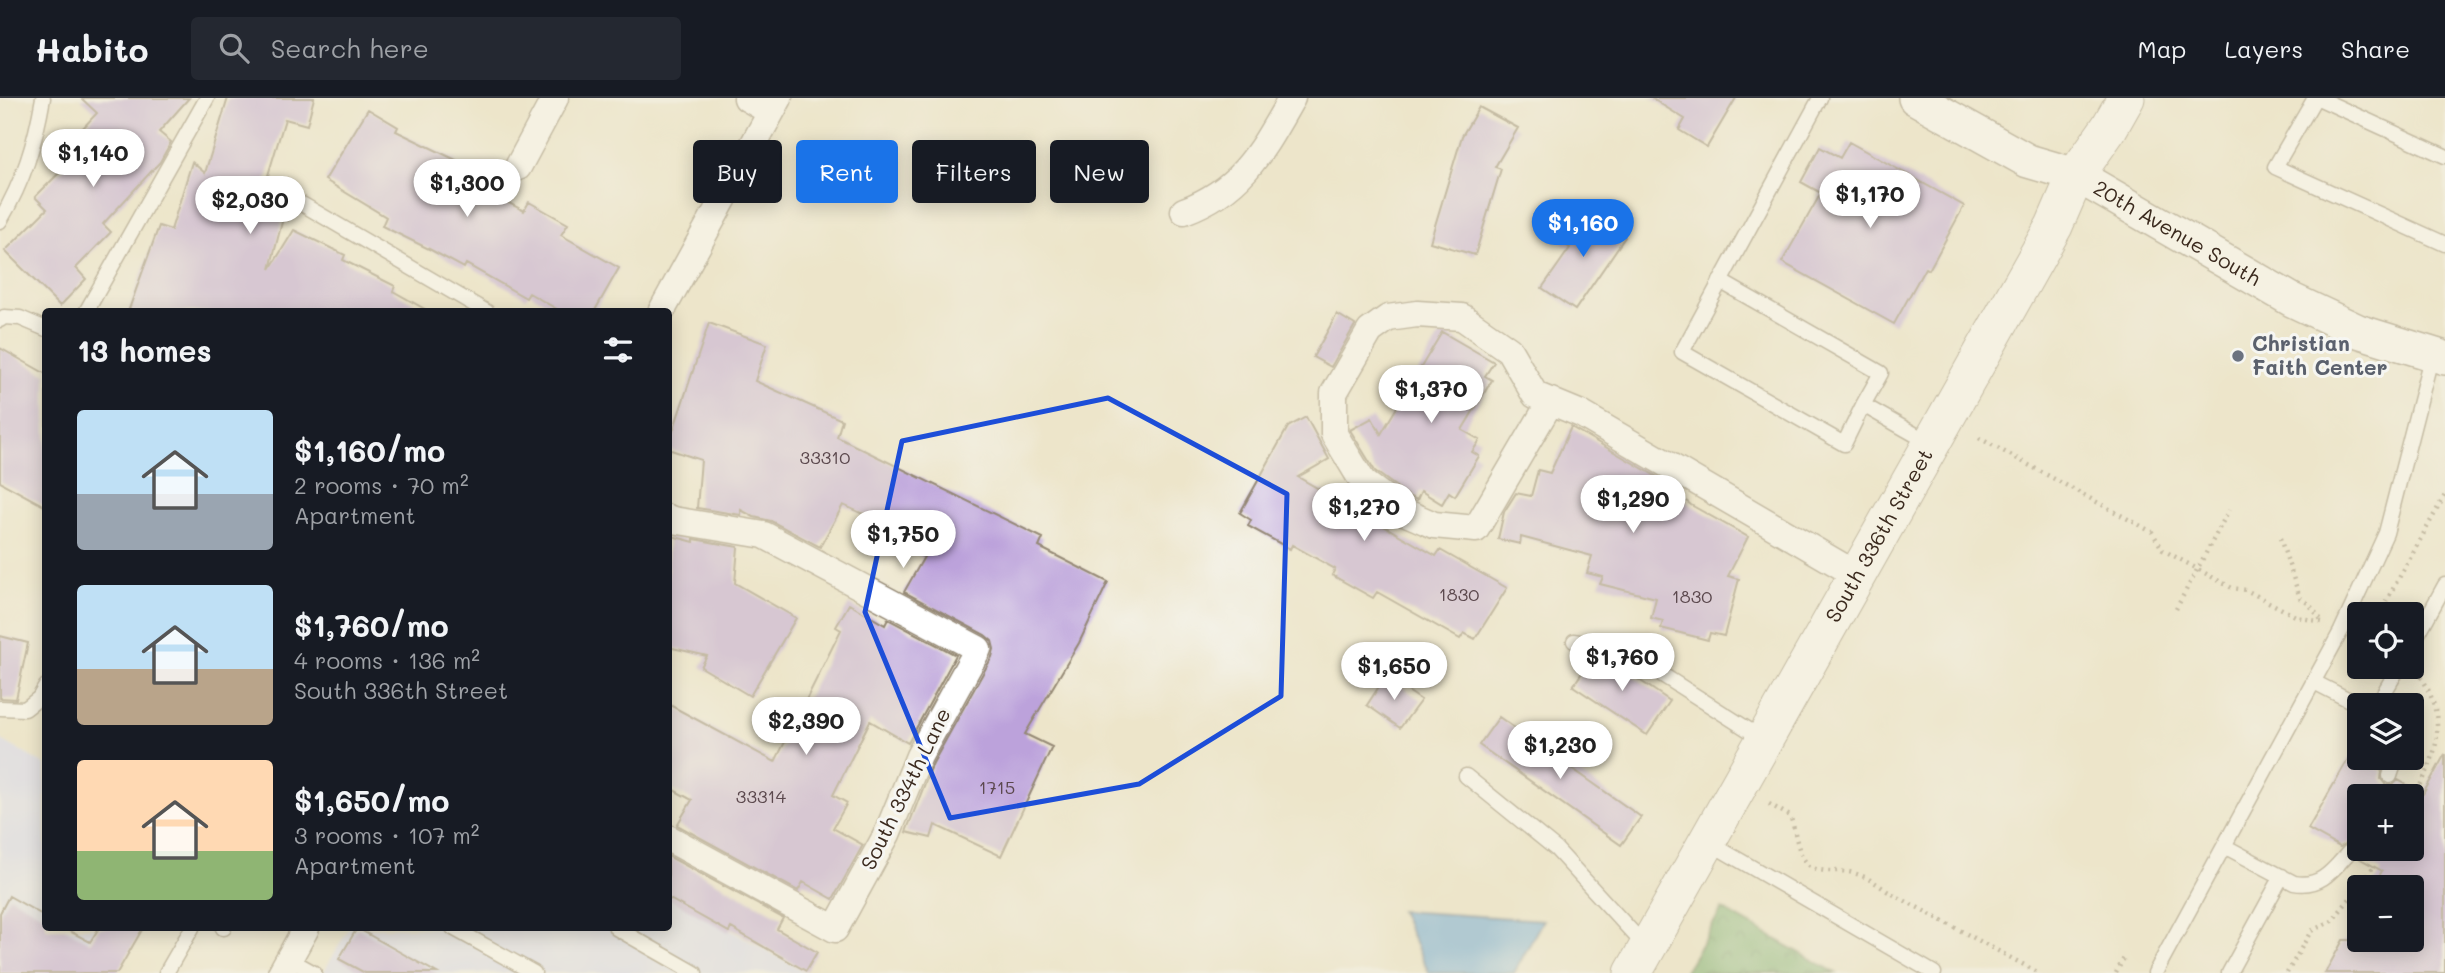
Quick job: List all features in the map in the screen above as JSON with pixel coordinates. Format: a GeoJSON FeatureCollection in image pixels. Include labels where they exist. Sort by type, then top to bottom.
{"type":"FeatureCollection","features":[{"type":"Feature","properties":{"kind":"main road","name":"South 336th Street"},"geometry":{"type":"LineString","coordinates":[[1640,960],[2054,226],[2076,175],[2126,98]]}},
{"type":"Feature","properties":{"kind":"street"},"geometry":{"type":"LineString","coordinates":[[518,167],[555,98]]}},
{"type":"Feature","properties":{"kind":"street"},"geometry":{"type":"LineString","coordinates":[[663,308],[775,105],[747,98]]}},
{"type":"Feature","properties":{"kind":"street"},"geometry":{"type":"LineString","coordinates":[[1184,211],[1216,196],[1244,173],[1256,159],[1292,98]]}},
{"type":"Feature","properties":{"kind":"street","name":"20th Avenue South"},"geometry":{"type":"LineString","coordinates":[[1915,98],[2028,161],[2076,175],[2292,300],[2358,331],[2438,356]]}},
{"type":"Feature","properties":{"kind":"street"},"geometry":{"type":"LineString","coordinates":[[1551,401],[1476,529],[1434,525],[1402,511],[1363,482],[1334,434],[1334,393],[1370,331],[1388,318],[1417,314],[1462,317],[1509,350],[1535,394],[1581,414],[1857,575]]}},
{"type":"Feature","properties":{"kind":"street","name":"South 334th Lane"},"geometry":{"type":"LineString","coordinates":[[672,520],[764,535],[978,649],[919,756],[887,834],[835,929],[672,840]]}},
{"type":"Feature","properties":{"kind":"street"},"geometry":{"type":"LineString","coordinates":[[285,966],[304,931]]}},
{"type":"Feature","properties":{"kind":"lane"},"geometry":{"type":"LineString","coordinates":[[0,221],[18,191],[36,140],[43,98]]}},
{"type":"Feature","properties":{"kind":"lane"},"geometry":{"type":"LineString","coordinates":[[88,308],[207,98]]}},
{"type":"Feature","properties":{"kind":"lane"},"geometry":{"type":"LineString","coordinates":[[1720,281],[1881,373],[1844,444],[1682,352],[1720,281],[1821,98]]}},
{"type":"Feature","properties":{"kind":"lane"},"geometry":{"type":"LineString","coordinates":[[2445,156],[2316,98],[2275,167],[2445,244]]}},
{"type":"Feature","properties":{"kind":"lane"},"geometry":{"type":"LineString","coordinates":[[302,204],[480,308]]}},
{"type":"Feature","properties":{"kind":"lane"},"geometry":{"type":"LineString","coordinates":[[0,320],[4,317],[20,318],[42,327]]}},
{"type":"Feature","properties":{"kind":"lane"},"geometry":{"type":"LineString","coordinates":[[2155,973],[2341,631],[2386,533],[2438,356]]}},
{"type":"Feature","properties":{"kind":"lane"},"geometry":{"type":"LineString","coordinates":[[1863,405],[1931,443]]}},
{"type":"Feature","properties":{"kind":"lane"},"geometry":{"type":"LineString","coordinates":[[2424,623],[2445,585]]}},
{"type":"Feature","properties":{"kind":"lane"},"geometry":{"type":"LineString","coordinates":[[1574,641],[1612,648],[1639,660],[1764,740]]}},
{"type":"Feature","properties":{"kind":"lane"},"geometry":{"type":"LineString","coordinates":[[2314,682],[2347,699]]}},
{"type":"Feature","properties":{"kind":"lane"},"geometry":{"type":"LineString","coordinates":[[0,708],[25,709],[42,693]]}},
{"type":"Feature","properties":{"kind":"lane"},"geometry":{"type":"LineString","coordinates":[[2390,776],[2392,770]]}},
{"type":"Feature","properties":{"kind":"lane"},"geometry":{"type":"LineString","coordinates":[[1466,776],[1556,849],[1640,960]]}},
{"type":"Feature","properties":{"kind":"lane"},"geometry":{"type":"LineString","coordinates":[[1706,842],[1934,973]]}},
{"type":"Feature","properties":{"kind":"lane"},"geometry":{"type":"LineString","coordinates":[[2224,846],[2304,885],[2329,876],[2347,854]]}},
{"type":"Feature","properties":{"kind":"lane"},"geometry":{"type":"LineString","coordinates":[[2229,973],[2282,876]]}},
{"type":"Feature","properties":{"kind":"lane"},"geometry":{"type":"LineString","coordinates":[[166,973],[190,931]]}},
{"type":"Feature","properties":{"kind":"lane"},"geometry":{"type":"LineString","coordinates":[[458,931],[534,973]]}},
{"type":"Feature","properties":{"kind":"lane"},"geometry":{"type":"LineString","coordinates":[[621,931],[695,973]]}},
{"type":"Feature","properties":{"kind":"lane"},"geometry":{"type":"LineString","coordinates":[[285,966],[314,973]]}},
{"type":"Feature","properties":{"kind":"path"},"geometry":{"type":"LineString","coordinates":[[1979,438],[2152,532],[2163,550],[2232,589],[2246,590],[2297,617],[2322,622],[2341,631]]}},
{"type":"Feature","properties":{"kind":"path"},"geometry":{"type":"LineString","coordinates":[[2386,602],[2445,495]]}},
{"type":"Feature","properties":{"kind":"path"},"geometry":{"type":"LineString","coordinates":[[2176,609],[2229,510]]}},
{"type":"Feature","properties":{"kind":"path"},"geometry":{"type":"LineString","coordinates":[[2280,538],[2300,598],[2309,604],[2322,622]]}},
{"type":"Feature","properties":{"kind":"path"},"geometry":{"type":"LineString","coordinates":[[2421,784],[2442,735],[2432,692],[2423,679]]}},
{"type":"Feature","properties":{"kind":"path"},"geometry":{"type":"LineString","coordinates":[[1769,804],[1790,816],[1800,852],[1806,863],[1815,870],[1844,871],[1869,879],[1886,891],[2039,973]]}},
{"type":"Feature","properties":{"kind":"path"},"geometry":{"type":"LineString","coordinates":[[2368,875],[2374,866]]}},
{"type":"Feature","properties":{"kind":"path"},"geometry":{"type":"LineString","coordinates":[[2287,973],[2311,931],[2332,921],[2347,902]]}},
{"type":"Feature","properties":{"kind":"path"},"geometry":{"type":"LineString","coordinates":[[2116,973],[2125,956]]}},
{"type":"Feature","properties":{"kind":"highlighted area"},"geometry":{"type":"Polygon","coordinates":[[[1108,398],[1287,494],[1281,696],[1139,784],[950,818],[865,612],[902,441],[1108,398]]]}},
{"type":"Feature","properties":{"kind":"shaded area"},"geometry":{"type":"Polygon","coordinates":[[[0,739],[42,763],[42,931],[94,931],[71,973],[0,973],[0,739]]]}},
{"type":"Feature","properties":{"kind":"shaded area"},"geometry":{"type":"Polygon","coordinates":[[[672,897],[806,973],[323,973],[347,931],[672,931],[672,897]]]}},
{"type":"Feature","properties":{"kind":"green space"},"geometry":{"type":"Polygon","coordinates":[[[1722,909],[1836,973],[1684,973],[1722,909]]]}},
{"type":"Feature","properties":{"kind":"water"},"geometry":{"type":"Polygon","coordinates":[[[1400,911],[1543,920],[1514,973],[1429,973],[1400,911]]]}},
{"type":"Feature","properties":{"kind":"building"},"geometry":{"type":"Polygon","coordinates":[[[81,98],[189,98],[159,132],[171,142],[160,162],[103,224],[111,232],[76,268],[86,279],[60,306],[5,251],[47,209],[35,197],[78,154],[67,145],[97,113],[81,98]]]}},
{"type":"Feature","properties":{"kind":"building"},"geometry":{"type":"Polygon","coordinates":[[[228,98],[314,98],[307,125],[285,119],[259,205],[283,218],[270,269],[294,230],[345,255],[343,260],[395,286],[393,291],[423,308],[129,308],[159,226],[171,230],[192,162],[205,173],[228,98]]]}},
{"type":"Feature","properties":{"kind":"building"},"geometry":{"type":"Polygon","coordinates":[[[1651,98],[1736,98],[1707,147],[1679,130],[1685,119],[1651,98]]]}},
{"type":"Feature","properties":{"kind":"building"},"geometry":{"type":"Polygon","coordinates":[[[1479,107],[1518,128],[1495,167],[1501,169],[1475,255],[1430,242],[1462,136],[1479,107]]]}},
{"type":"Feature","properties":{"kind":"building"},"geometry":{"type":"Polygon","coordinates":[[[368,109],[398,127],[396,131],[456,160],[450,172],[524,211],[529,202],[568,224],[561,235],[619,268],[596,308],[555,308],[529,293],[526,298],[466,264],[464,268],[382,226],[386,217],[325,180],[368,109]]]}},
{"type":"Feature","properties":{"kind":"building"},"geometry":{"type":"Polygon","coordinates":[[[1849,142],[1964,206],[1929,270],[1925,268],[1894,324],[1782,262],[1821,193],[1801,182],[1820,147],[1840,158],[1849,142]]]}},
{"type":"Feature","properties":{"kind":"building"},"geometry":{"type":"Polygon","coordinates":[[[1584,209],[1625,237],[1575,310],[1542,288],[1570,248],[1561,242],[1584,209]]]}},
{"type":"Feature","properties":{"kind":"building"},"geometry":{"type":"Polygon","coordinates":[[[1337,314],[1355,325],[1331,367],[1313,357],[1337,314]]]}},
{"type":"Feature","properties":{"kind":"building"},"geometry":{"type":"Polygon","coordinates":[[[709,323],[767,344],[755,381],[842,420],[837,437],[1043,538],[1039,547],[1108,582],[1079,643],[1025,734],[1052,747],[1001,856],[935,825],[931,838],[906,832],[933,763],[992,657],[992,641],[904,592],[924,557],[890,540],[895,528],[843,505],[820,547],[771,521],[741,510],[741,515],[697,508],[701,460],[672,450],[672,434],[709,323]]]}},
{"type":"Feature","properties":{"kind":"building"},"geometry":{"type":"Polygon","coordinates":[[[1442,332],[1494,362],[1485,376],[1492,380],[1462,430],[1480,440],[1472,452],[1479,456],[1455,496],[1449,492],[1442,504],[1421,491],[1417,500],[1410,497],[1375,471],[1350,430],[1372,418],[1381,434],[1442,332]]]}},
{"type":"Feature","properties":{"kind":"building"},"geometry":{"type":"Polygon","coordinates":[[[0,348],[42,372],[42,505],[0,482],[0,348]]]}},
{"type":"Feature","properties":{"kind":"building"},"geometry":{"type":"Polygon","coordinates":[[[1306,417],[1329,459],[1298,477],[1436,556],[1440,550],[1507,588],[1475,639],[1464,633],[1460,639],[1377,592],[1373,598],[1332,575],[1335,569],[1292,545],[1290,549],[1248,526],[1251,520],[1240,513],[1288,427],[1306,417]]]}},
{"type":"Feature","properties":{"kind":"building"},"geometry":{"type":"Polygon","coordinates":[[[1571,427],[1659,478],[1691,505],[1748,537],[1728,576],[1739,579],[1724,636],[1710,633],[1708,640],[1661,628],[1663,621],[1651,618],[1656,598],[1600,584],[1603,577],[1587,573],[1592,556],[1521,537],[1520,544],[1498,539],[1504,512],[1516,493],[1531,496],[1538,470],[1550,473],[1571,427]]]}},
{"type":"Feature","properties":{"kind":"building"},"geometry":{"type":"Polygon","coordinates":[[[672,536],[694,542],[694,539],[738,547],[735,583],[796,618],[750,696],[701,667],[707,656],[672,648],[672,536]]]}},
{"type":"Feature","properties":{"kind":"building"},"geometry":{"type":"Polygon","coordinates":[[[849,604],[885,625],[888,619],[956,655],[908,743],[870,721],[833,795],[847,803],[833,828],[863,845],[833,899],[803,882],[798,891],[677,825],[692,800],[672,789],[672,706],[775,762],[841,630],[836,627],[849,604]]]}},
{"type":"Feature","properties":{"kind":"building"},"geometry":{"type":"Polygon","coordinates":[[[0,636],[28,643],[16,699],[0,698],[0,636]]]}},
{"type":"Feature","properties":{"kind":"building"},"geometry":{"type":"Polygon","coordinates":[[[1594,655],[1604,656],[1670,701],[1647,735],[1573,686],[1594,655]]]}},
{"type":"Feature","properties":{"kind":"building"},"geometry":{"type":"Polygon","coordinates":[[[1386,676],[1421,700],[1400,728],[1367,705],[1386,676]]]}},
{"type":"Feature","properties":{"kind":"building"},"geometry":{"type":"Polygon","coordinates":[[[1499,717],[1641,817],[1621,845],[1479,745],[1499,717]]]}},
{"type":"Feature","properties":{"kind":"building"},"geometry":{"type":"Polygon","coordinates":[[[2445,754],[2445,973],[2325,973],[2343,940],[2347,940],[2347,952],[2424,952],[2424,875],[2380,875],[2382,871],[2364,861],[2424,861],[2424,792],[2445,754]]]}},
{"type":"Feature","properties":{"kind":"building"},"geometry":{"type":"Polygon","coordinates":[[[2347,761],[2347,770],[2380,770],[2381,779],[2385,784],[2347,784],[2347,843],[2340,847],[2308,829],[2347,761]]]}},
{"type":"Feature","properties":{"kind":"building"},"geometry":{"type":"Polygon","coordinates":[[[672,858],[783,918],[777,929],[817,952],[806,971],[731,928],[729,932],[672,900],[672,858]]]}},
{"type":"Feature","properties":{"kind":"building"},"geometry":{"type":"Polygon","coordinates":[[[9,896],[42,915],[42,931],[70,931],[90,942],[97,931],[141,931],[117,973],[0,973],[0,913],[9,896]]]}},
{"type":"Feature","properties":{"kind":"building"},"geometry":{"type":"Polygon","coordinates":[[[355,931],[362,931],[437,973],[365,973],[339,959],[355,931]]]}},
{"type":"Feature","properties":{"kind":"place","name":"Christian Faith Center"},"geometry":{"type":"Point","coordinates":[2238,356]}}]}
